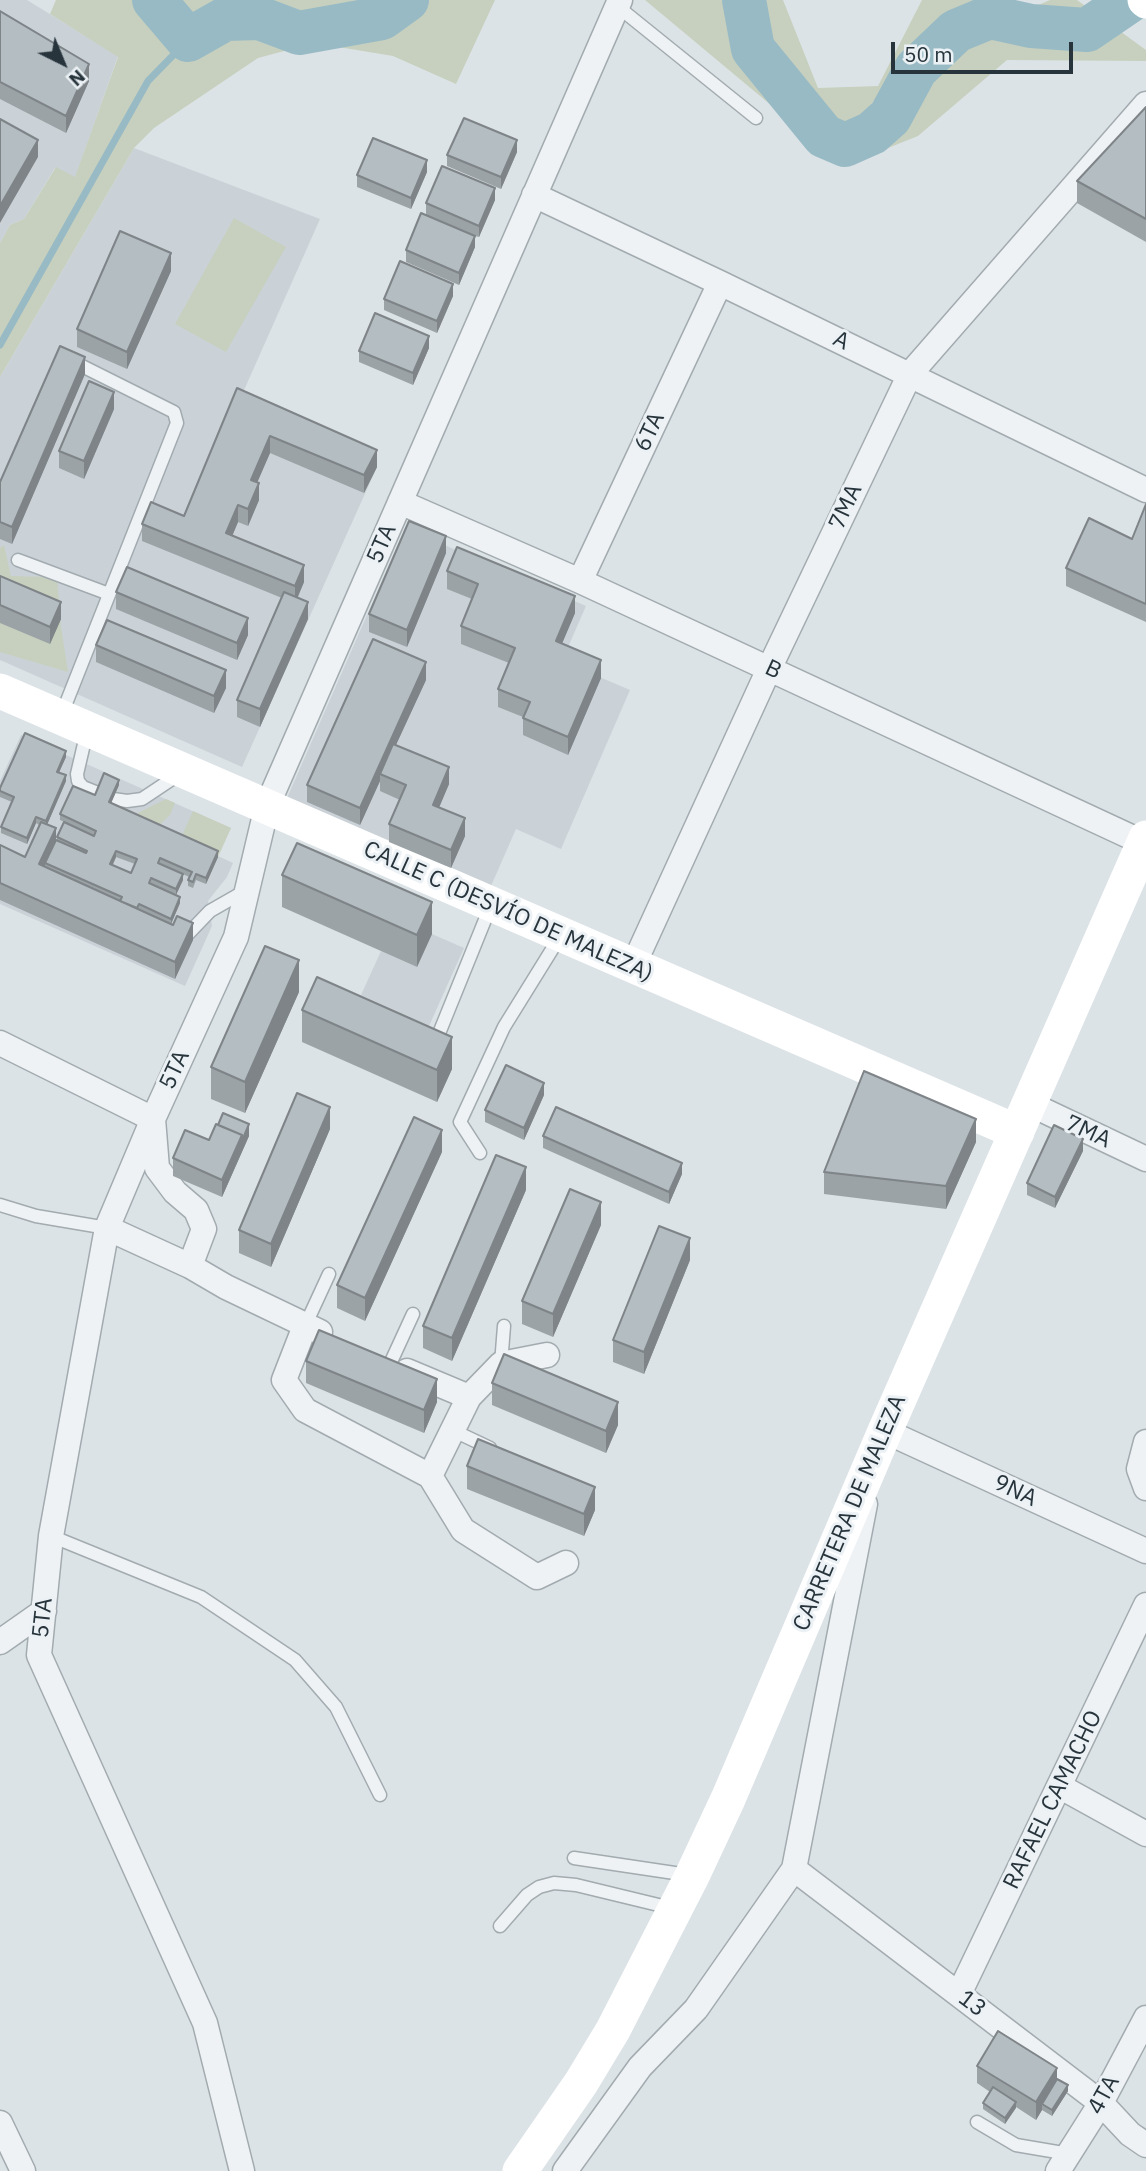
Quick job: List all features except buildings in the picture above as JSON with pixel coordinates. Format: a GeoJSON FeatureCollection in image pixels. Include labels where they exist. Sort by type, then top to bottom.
{"type":"FeatureCollection","features":[{"type":"Feature","properties":{"kind":"main road","name":"CALLE C (DESVÍO DE MALEZA)"},"geometry":{"type":"LineString","coordinates":[[0,691],[633,966],[1024,1118]]}},
{"type":"Feature","properties":{"kind":"main road","name":"CARRETERA DE MALEZA"},"geometry":{"type":"LineString","coordinates":[[520,2171],[613,2030],[692,1876],[1145,842]]}},
{"type":"Feature","properties":{"kind":"street","name":"5TA"},"geometry":{"type":"LineString","coordinates":[[242,2171],[205,2023],[39,1654],[51,1536],[107,1228],[153,1119],[236,937],[267,806],[619,3]]}},
{"type":"Feature","properties":{"kind":"street","name":"7MA"},"geometry":{"type":"LineString","coordinates":[[633,966],[769,669],[910,374],[1146,104]]}},
{"type":"Feature","properties":{"kind":"street","name":"A"},"geometry":{"type":"LineString","coordinates":[[534,195],[1146,490]]}},
{"type":"Feature","properties":{"kind":"street","name":"6TA"},"geometry":{"type":"LineString","coordinates":[[580,581],[720,283]]}},
{"type":"Feature","properties":{"kind":"street","name":"B"},"geometry":{"type":"LineString","coordinates":[[400,502],[580,581],[1145,842]]}},
{"type":"Feature","properties":{"kind":"street"},"geometry":{"type":"LineString","coordinates":[[0,1043],[153,1119],[157,1168],[164,1181],[197,1210],[204,1228],[190,1266]]}},
{"type":"Feature","properties":{"kind":"street","name":"7MA"},"geometry":{"type":"LineString","coordinates":[[1024,1118],[1146,1159]]}},
{"type":"Feature","properties":{"kind":"street"},"geometry":{"type":"LineString","coordinates":[[107,1228],[342,1342]]}},
{"type":"Feature","properties":{"kind":"street"},"geometry":{"type":"LineString","coordinates":[[305,1326],[284,1380],[305,1410],[430,1476],[463,1530],[537,1577],[566,1563]]}},
{"type":"Feature","properties":{"kind":"street"},"geometry":{"type":"LineString","coordinates":[[366,1353],[469,1397]]}},
{"type":"Feature","properties":{"kind":"street"},"geometry":{"type":"LineString","coordinates":[[430,1476],[469,1397],[501,1364],[547,1355]]}},
{"type":"Feature","properties":{"kind":"street"},"geometry":{"type":"LineString","coordinates":[[1146,1442],[1139,1469],[1146,1488]]}},
{"type":"Feature","properties":{"kind":"street"},"geometry":{"type":"LineString","coordinates":[[565,2171],[640,2067],[696,2009],[794,1869],[879,1446]]}},
{"type":"Feature","properties":{"kind":"street","name":"9NA"},"geometry":{"type":"LineString","coordinates":[[879,1446],[1146,1551]]}},
{"type":"Feature","properties":{"kind":"street","name":"RAFAEL CAMACHO"},"geometry":{"type":"LineString","coordinates":[[959,1994],[1146,1605]]}},
{"type":"Feature","properties":{"kind":"street"},"geometry":{"type":"LineString","coordinates":[[0,1642],[44,1611]]}},
{"type":"Feature","properties":{"kind":"street"},"geometry":{"type":"LineString","coordinates":[[1059,1786],[1146,1834]]}},
{"type":"Feature","properties":{"kind":"street","name":"13"},"geometry":{"type":"LineString","coordinates":[[794,1869],[1101,2103],[1130,2134],[1146,2144]]}},
{"type":"Feature","properties":{"kind":"street","name":"4TA"},"geometry":{"type":"LineString","coordinates":[[1064,2163],[1101,2103],[1146,2018]]}},
{"type":"Feature","properties":{"kind":"street"},"geometry":{"type":"LineString","coordinates":[[0,2123],[23,2171]]}},
{"type":"Feature","properties":{"kind":"lane"},"geometry":{"type":"LineString","coordinates":[[619,3],[757,118]]}},
{"type":"Feature","properties":{"kind":"lane"},"geometry":{"type":"LineString","coordinates":[[66,357],[174,412],[177,423],[110,594],[74,722],[78,781],[83,787],[113,799],[127,801],[142,799],[184,771]]}},
{"type":"Feature","properties":{"kind":"lane"},"geometry":{"type":"LineString","coordinates":[[18,560],[110,594]]}},
{"type":"Feature","properties":{"kind":"lane"},"geometry":{"type":"LineString","coordinates":[[185,937],[210,911],[246,891]]}},
{"type":"Feature","properties":{"kind":"lane"},"geometry":{"type":"LineString","coordinates":[[440,1031],[491,904]]}},
{"type":"Feature","properties":{"kind":"lane"},"geometry":{"type":"LineString","coordinates":[[480,1153],[460,1122],[504,1027],[561,935]]}},
{"type":"Feature","properties":{"kind":"lane"},"geometry":{"type":"LineString","coordinates":[[0,1205],[36,1216],[107,1228]]}},
{"type":"Feature","properties":{"kind":"lane"},"geometry":{"type":"LineString","coordinates":[[305,1326],[329,1274]]}},
{"type":"Feature","properties":{"kind":"lane"},"geometry":{"type":"LineString","coordinates":[[390,1364],[412,1314]]}},
{"type":"Feature","properties":{"kind":"lane"},"geometry":{"type":"LineString","coordinates":[[501,1364],[504,1326]]}},
{"type":"Feature","properties":{"kind":"lane"},"geometry":{"type":"LineString","coordinates":[[452,1430],[503,1454]]}},
{"type":"Feature","properties":{"kind":"lane"},"geometry":{"type":"LineString","coordinates":[[51,1536],[201,1597],[295,1660],[336,1707],[380,1795]]}},
{"type":"Feature","properties":{"kind":"lane"},"geometry":{"type":"LineString","coordinates":[[574,1858],[692,1876]]}},
{"type":"Feature","properties":{"kind":"lane"},"geometry":{"type":"LineString","coordinates":[[499,1926],[527,1895],[539,1887],[554,1883],[576,1885],[675,1909]]}},
{"type":"Feature","properties":{"kind":"lane"},"geometry":{"type":"LineString","coordinates":[[978,2122],[1016,2145],[1064,2163]]}},
{"type":"Feature","properties":{"kind":"shaded area"},"geometry":{"type":"Polygon","coordinates":[[[0,0],[27,0],[118,56],[75,178],[55,168],[24,219],[10,225],[0,243],[0,0]]]}},
{"type":"Feature","properties":{"kind":"shaded area"},"geometry":{"type":"Polygon","coordinates":[[[134,148],[320,219],[237,406],[377,467],[242,767],[0,660],[0,377],[134,148]]]}},
{"type":"Feature","properties":{"kind":"shaded area"},"geometry":{"type":"Polygon","coordinates":[[[405,528],[586,606],[562,661],[630,690],[561,849],[516,829],[491,886],[287,798],[405,528]]]}},
{"type":"Feature","properties":{"kind":"shaded area"},"geometry":{"type":"Polygon","coordinates":[[[21,735],[231,828],[218,856],[233,863],[227,877],[208,901],[212,926],[185,986],[0,904],[0,781],[21,735]]]}},
{"type":"Feature","properties":{"kind":"shaded area"},"geometry":{"type":"Polygon","coordinates":[[[432,934],[464,948],[429,1026],[361,995],[381,951],[417,967],[432,934]]]}},
{"type":"Feature","properties":{"kind":"green space"},"geometry":{"type":"Polygon","coordinates":[[[56,0],[495,0],[456,84],[393,56],[314,43],[258,58],[154,128],[134,148],[0,377],[0,243],[10,225],[24,219],[56,167],[75,177],[118,57],[50,14],[56,0]]]}},
{"type":"Feature","properties":{"kind":"green space"},"geometry":{"type":"Polygon","coordinates":[[[645,0],[783,0],[818,88],[878,86],[922,0],[978,0],[981,4],[1022,12],[1050,0],[1077,0],[1146,50],[1146,61],[1007,60],[918,136],[868,156],[832,156],[645,0]]]}},
{"type":"Feature","properties":{"kind":"green space"},"geometry":{"type":"Polygon","coordinates":[[[234,218],[286,247],[226,352],[175,324],[234,218]]]}},
{"type":"Feature","properties":{"kind":"green space"},"geometry":{"type":"Polygon","coordinates":[[[4,545],[11,576],[57,577],[68,672],[0,652],[0,548],[4,545]]]}},
{"type":"Feature","properties":{"kind":"green space"},"geometry":{"type":"Polygon","coordinates":[[[166,799],[175,803],[170,815],[155,829],[130,817],[166,799]]]}},
{"type":"Feature","properties":{"kind":"green space"},"geometry":{"type":"Polygon","coordinates":[[[193,811],[231,828],[218,857],[180,840],[193,811]]]}},
{"type":"Feature","properties":{"kind":"waterway"},"geometry":{"type":"LineString","coordinates":[[154,0],[188,40],[225,19],[259,18],[299,33],[382,18],[407,0]]}},
{"type":"Feature","properties":{"kind":"waterway"},"geometry":{"type":"LineString","coordinates":[[744,0],[753,49],[824,136],[845,145],[872,133],[890,117],[916,69],[956,31],[990,17],[1031,26],[1087,30],[1131,0]]}},
{"type":"Feature","properties":{"kind":"waterway"},"geometry":{"type":"LineString","coordinates":[[0,345],[148,81],[188,40]]}}]}
